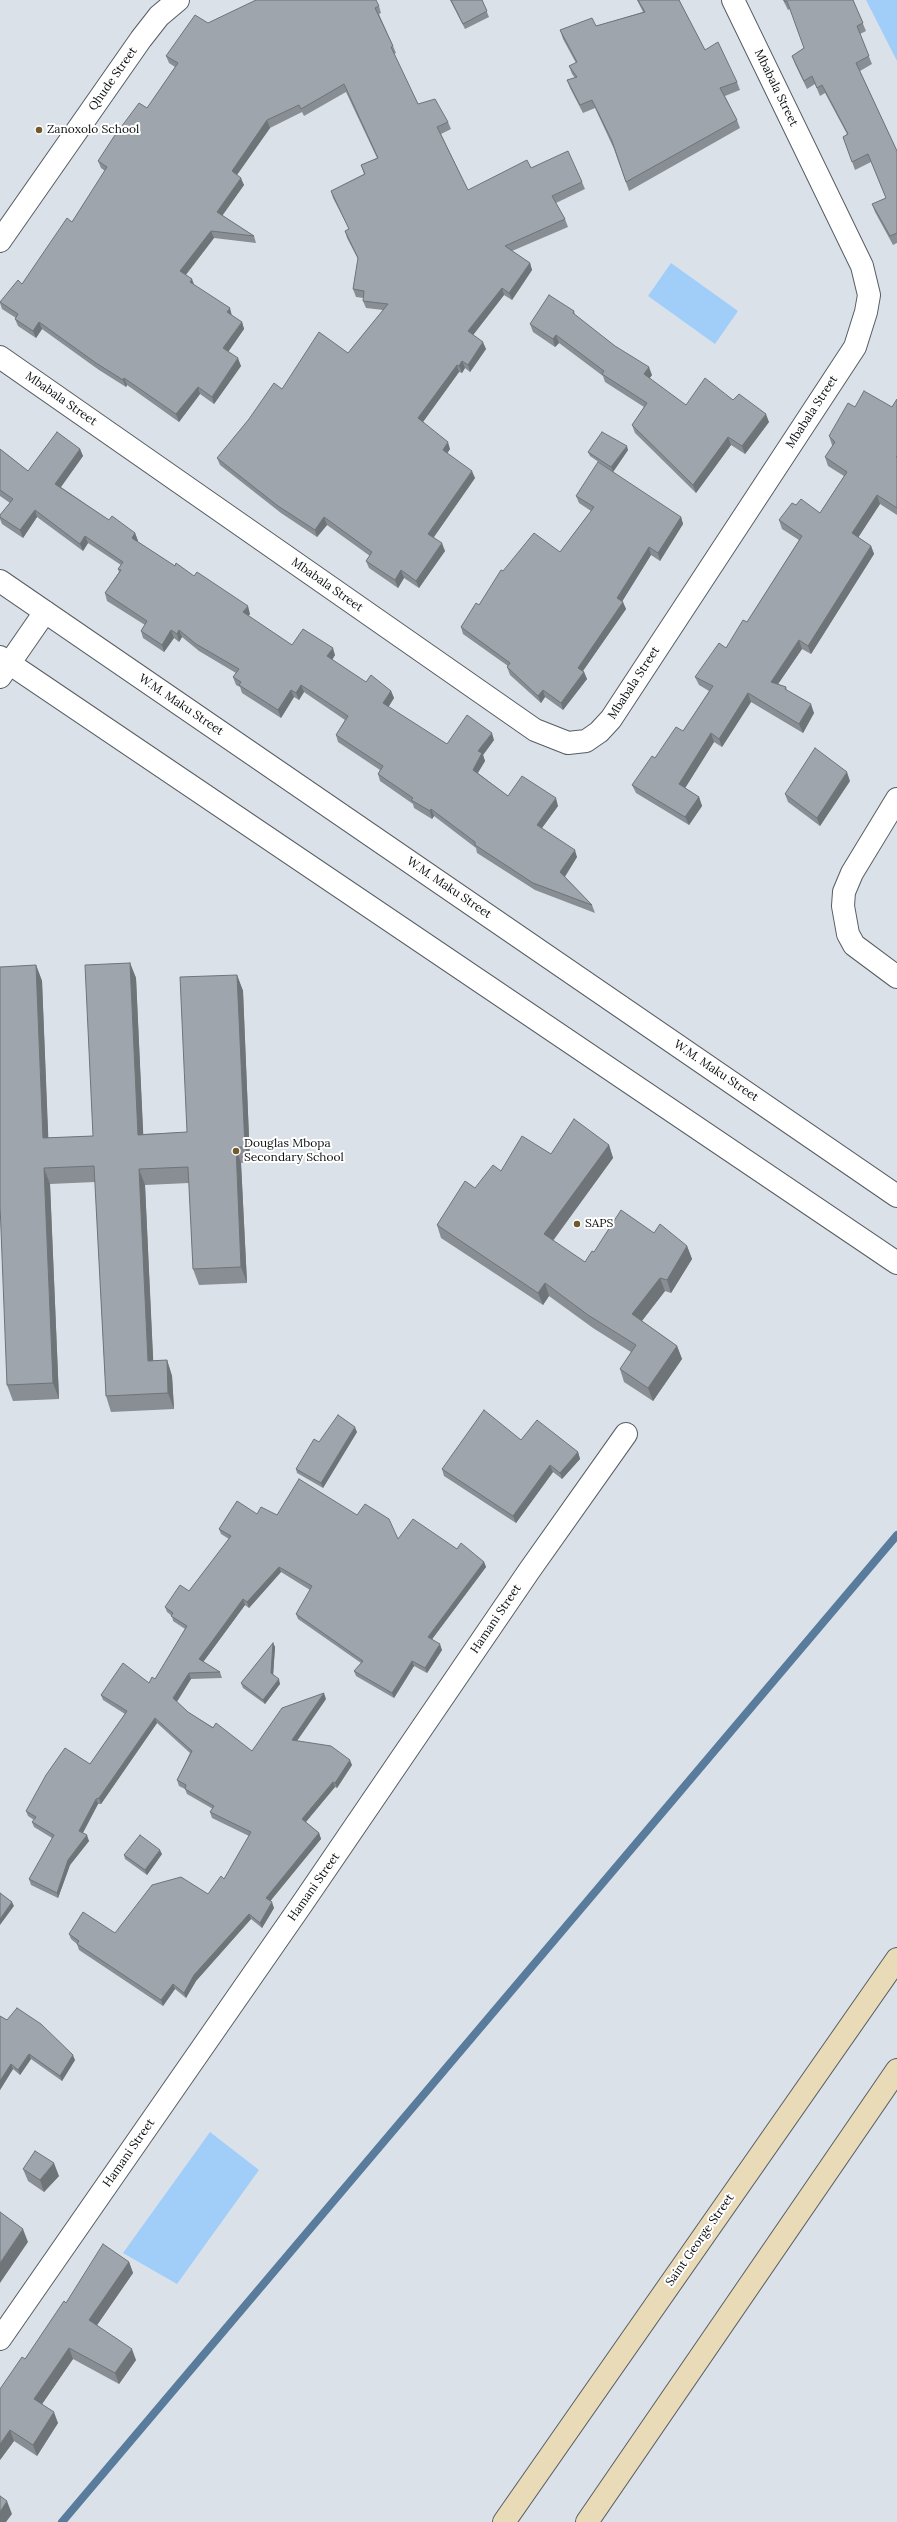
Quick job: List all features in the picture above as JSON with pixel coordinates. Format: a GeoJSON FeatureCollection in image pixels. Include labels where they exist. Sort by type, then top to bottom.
{"type":"FeatureCollection","features":[{"type":"Feature","properties":{"kind":"main road","name":"Saint George Street"},"geometry":{"type":"LineString","coordinates":[[504,2522],[897,1959]]}},
{"type":"Feature","properties":{"kind":"main road"},"geometry":{"type":"LineString","coordinates":[[587,2522],[897,2070]]}},
{"type":"Feature","properties":{"kind":"street","name":"Qhude Street"},"geometry":{"type":"LineString","coordinates":[[0,241],[142,39],[159,16],[178,0]]}},
{"type":"Feature","properties":{"kind":"street","name":"Mbabala Street"},"geometry":{"type":"LineString","coordinates":[[0,357],[535,730],[568,743],[586,741],[599,732],[611,719],[851,354],[862,331],[866,312],[869,295],[862,266],[732,0]]}},
{"type":"Feature","properties":{"kind":"street","name":"W.M. Maku Street"},"geometry":{"type":"LineString","coordinates":[[0,581],[897,1196]]}},
{"type":"Feature","properties":{"kind":"street"},"geometry":{"type":"LineString","coordinates":[[45,612],[3,666],[897,1263]]}},
{"type":"Feature","properties":{"kind":"street"},"geometry":{"type":"LineString","coordinates":[[897,798],[852,873],[844,892],[843,906],[848,934],[854,945],[897,977]]}},
{"type":"Feature","properties":{"kind":"street","name":"Hamani Street"},"geometry":{"type":"LineString","coordinates":[[0,2339],[130,2153],[529,1571],[626,1434]]}},
{"type":"Feature","properties":{"kind":"shaded area"},"geometry":{"type":"Polygon","coordinates":[[[866,0],[897,0],[897,61],[866,0]]]}},
{"type":"Feature","properties":{"kind":"shaded area"},"geometry":{"type":"Polygon","coordinates":[[[671,263],[738,311],[715,344],[648,296],[671,263]]]}},
{"type":"Feature","properties":{"kind":"shaded area"},"geometry":{"type":"Polygon","coordinates":[[[210,2132],[259,2170],[177,2284],[123,2253],[210,2132]]]}},
{"type":"Feature","properties":{"kind":"building"},"geometry":{"type":"Polygon","coordinates":[[[256,0],[376,0],[379,6],[375,8],[393,46],[391,47],[418,104],[435,99],[448,122],[437,127],[468,190],[527,160],[531,168],[568,151],[582,182],[552,196],[565,219],[505,246],[530,263],[509,293],[502,288],[468,331],[483,342],[468,365],[462,361],[459,366],[457,365],[418,418],[448,442],[443,450],[472,471],[428,534],[442,543],[416,581],[401,570],[395,580],[366,561],[372,552],[324,517],[315,530],[278,506],[217,458],[249,419],[274,383],[282,389],[319,332],[348,353],[388,304],[363,301],[364,291],[353,289],[358,258],[345,231],[349,229],[331,191],[365,174],[361,165],[378,158],[344,84],[301,109],[299,105],[267,120],[232,171],[241,178],[217,212],[254,236],[211,231],[180,271],[192,279],[190,282],[230,308],[227,312],[242,322],[223,348],[238,358],[212,397],[198,387],[176,414],[124,378],[123,380],[96,363],[39,322],[33,331],[15,319],[18,314],[0,302],[18,280],[22,284],[67,218],[72,222],[107,167],[98,161],[113,138],[139,103],[147,108],[178,63],[166,56],[195,15],[208,23],[256,0]]]}},
{"type":"Feature","properties":{"kind":"building"},"geometry":{"type":"Polygon","coordinates":[[[451,0],[482,0],[487,11],[463,24],[451,0]]]}},
{"type":"Feature","properties":{"kind":"building"},"geometry":{"type":"Polygon","coordinates":[[[638,0],[679,0],[705,50],[718,42],[737,82],[720,88],[737,120],[626,182],[612,141],[592,100],[580,105],[567,80],[577,77],[569,66],[577,62],[560,30],[592,18],[596,26],[645,12],[638,0]]]}},
{"type":"Feature","properties":{"kind":"building"},"geometry":{"type":"Polygon","coordinates":[[[784,0],[853,0],[863,23],[857,26],[869,56],[856,63],[897,151],[897,233],[890,236],[872,204],[886,198],[868,154],[852,162],[843,137],[848,134],[822,85],[817,88],[812,76],[804,81],[792,56],[804,48],[787,1],[785,2],[784,0]]]}},
{"type":"Feature","properties":{"kind":"building"},"geometry":{"type":"Polygon","coordinates":[[[549,295],[574,311],[573,313],[615,346],[649,367],[644,374],[686,405],[705,378],[733,400],[739,394],[766,414],[742,446],[728,437],[693,485],[632,425],[647,403],[602,374],[604,371],[556,335],[553,339],[530,324],[549,295]]]}},
{"type":"Feature","properties":{"kind":"building"},"geometry":{"type":"Polygon","coordinates":[[[864,391],[892,407],[897,399],[897,508],[877,495],[852,533],[871,546],[808,646],[799,640],[771,682],[786,687],[785,689],[811,704],[799,724],[748,693],[719,739],[711,733],[679,784],[699,797],[685,817],[632,785],[652,756],[655,758],[676,727],[683,731],[713,686],[695,677],[719,643],[726,648],[743,620],[747,622],[802,536],[779,520],[792,503],[796,505],[801,499],[820,513],[847,472],[825,457],[835,442],[829,436],[848,403],[855,407],[864,391]]]}},
{"type":"Feature","properties":{"kind":"building"},"geometry":{"type":"Polygon","coordinates":[[[57,432],[80,449],[55,484],[109,520],[112,516],[135,533],[132,538],[175,566],[176,563],[194,576],[197,572],[248,606],[243,612],[292,645],[303,629],[333,648],[327,656],[366,682],[371,675],[391,691],[383,703],[447,744],[467,715],[492,733],[478,751],[482,753],[473,770],[508,796],[522,776],[556,798],[537,825],[575,850],[560,872],[592,905],[533,883],[475,845],[475,842],[431,809],[430,811],[411,800],[413,798],[378,774],[383,766],[336,735],[348,716],[301,685],[296,693],[291,690],[278,710],[239,685],[241,682],[233,677],[239,669],[196,644],[179,630],[177,634],[171,630],[162,645],[141,631],[147,621],[105,593],[121,570],[118,569],[123,562],[85,536],[80,544],[35,510],[20,530],[0,517],[13,499],[0,490],[0,449],[28,471],[57,432]]]}},
{"type":"Feature","properties":{"kind":"building"},"geometry":{"type":"Polygon","coordinates":[[[602,432],[627,446],[611,467],[588,452],[602,432]]]}},
{"type":"Feature","properties":{"kind":"building"},"geometry":{"type":"Polygon","coordinates":[[[598,462],[681,517],[658,553],[649,547],[617,598],[623,602],[578,668],[584,672],[561,703],[543,690],[538,696],[507,667],[510,663],[461,627],[476,603],[479,605],[501,570],[503,571],[534,533],[560,552],[594,507],[576,496],[598,462]]]}},
{"type":"Feature","properties":{"kind":"building"},"geometry":{"type":"Polygon","coordinates":[[[815,748],[847,772],[817,818],[785,794],[815,748]]]}},
{"type":"Feature","properties":{"kind":"building"},"geometry":{"type":"Polygon","coordinates":[[[130,963],[138,1135],[187,1132],[180,977],[237,975],[245,1147],[236,1147],[241,1267],[193,1269],[188,1167],[139,1169],[148,1361],[167,1360],[168,1393],[106,1396],[94,1166],[44,1168],[53,1383],[7,1385],[0,1204],[0,967],[36,965],[43,1138],[93,1136],[85,965],[130,963]]]}},
{"type":"Feature","properties":{"kind":"building"},"geometry":{"type":"Polygon","coordinates":[[[574,1119],[609,1145],[544,1234],[585,1262],[592,1251],[594,1252],[621,1210],[654,1233],[660,1224],[687,1246],[667,1280],[660,1278],[632,1314],[677,1346],[648,1388],[620,1369],[636,1345],[588,1315],[545,1283],[538,1293],[437,1225],[465,1181],[475,1188],[493,1165],[501,1171],[522,1136],[551,1154],[574,1119]]]}},
{"type":"Feature","properties":{"kind":"building"},"geometry":{"type":"Polygon","coordinates":[[[484,1410],[521,1440],[537,1420],[578,1452],[560,1473],[550,1465],[513,1516],[442,1469],[484,1410]]]}},
{"type":"Feature","properties":{"kind":"building"},"geometry":{"type":"Polygon","coordinates":[[[338,1415],[355,1427],[321,1483],[296,1469],[314,1439],[319,1442],[338,1415]]]}},
{"type":"Feature","properties":{"kind":"building"},"geometry":{"type":"Polygon","coordinates":[[[299,1479],[357,1515],[365,1504],[389,1519],[398,1539],[413,1519],[457,1549],[461,1543],[484,1562],[428,1637],[440,1644],[425,1668],[412,1661],[392,1693],[354,1671],[363,1661],[296,1614],[312,1586],[279,1567],[247,1602],[243,1599],[199,1659],[220,1672],[189,1673],[173,1698],[188,1712],[213,1728],[216,1723],[252,1751],[282,1708],[324,1693],[292,1740],[331,1746],[350,1760],[335,1783],[333,1782],[302,1819],[319,1833],[266,1898],[272,1902],[260,1923],[249,1914],[194,1975],[184,1993],[173,1984],[161,2000],[77,1944],[79,1941],[69,1934],[83,1912],[115,1933],[152,1885],[181,1877],[208,1894],[221,1876],[224,1879],[251,1832],[210,1812],[214,1806],[185,1789],[186,1785],[177,1780],[192,1751],[155,1718],[99,1798],[96,1799],[79,1831],[87,1835],[68,1860],[57,1893],[29,1879],[54,1835],[32,1822],[36,1817],[26,1811],[46,1775],[65,1748],[90,1764],[127,1711],[101,1695],[123,1663],[149,1683],[152,1677],[155,1679],[187,1626],[171,1616],[173,1613],[165,1607],[180,1585],[189,1591],[231,1536],[219,1529],[237,1501],[257,1514],[261,1507],[277,1515],[299,1479]]]}},
{"type":"Feature","properties":{"kind":"building"},"geometry":{"type":"Polygon","coordinates":[[[273,1643],[271,1673],[279,1679],[263,1700],[241,1683],[273,1643]]]}},
{"type":"Feature","properties":{"kind":"building"},"geometry":{"type":"Polygon","coordinates":[[[140,1835],[160,1850],[145,1870],[124,1855],[140,1835]]]}},
{"type":"Feature","properties":{"kind":"building"},"geometry":{"type":"Polygon","coordinates":[[[0,1893],[12,1902],[0,1919],[0,1893]]]}},
{"type":"Feature","properties":{"kind":"building"},"geometry":{"type":"Polygon","coordinates":[[[17,2008],[41,2024],[73,2055],[60,2076],[29,2054],[18,2070],[11,2064],[0,2081],[0,2016],[7,2020],[17,2008]]]}},
{"type":"Feature","properties":{"kind":"building"},"geometry":{"type":"Polygon","coordinates":[[[35,2151],[54,2163],[40,2180],[23,2169],[35,2151]]]}},
{"type":"Feature","properties":{"kind":"building"},"geometry":{"type":"Polygon","coordinates":[[[0,2212],[23,2229],[0,2263],[0,2212]]]}},
{"type":"Feature","properties":{"kind":"building"},"geometry":{"type":"Polygon","coordinates":[[[103,2244],[129,2262],[89,2320],[132,2349],[115,2373],[69,2348],[34,2399],[54,2412],[33,2445],[10,2430],[0,2444],[0,2389],[22,2357],[25,2359],[64,2301],[66,2303],[103,2244]]]}},
{"type":"Feature","properties":{"kind":"building"},"geometry":{"type":"Polygon","coordinates":[[[0,2496],[7,2501],[0,2512],[0,2496]]]}},
{"type":"Feature","properties":{"kind":"waterway"},"geometry":{"type":"LineString","coordinates":[[62,2522],[897,1535]]}},
{"type":"Feature","properties":{"kind":"place","name":"Zanoxolo School"},"geometry":{"type":"Point","coordinates":[39,130]}},
{"type":"Feature","properties":{"kind":"place","name":"Douglas Mbopa Secondary School"},"geometry":{"type":"Point","coordinates":[236,1151]}},
{"type":"Feature","properties":{"kind":"place","name":"SAPS"},"geometry":{"type":"Point","coordinates":[577,1224]}}]}
